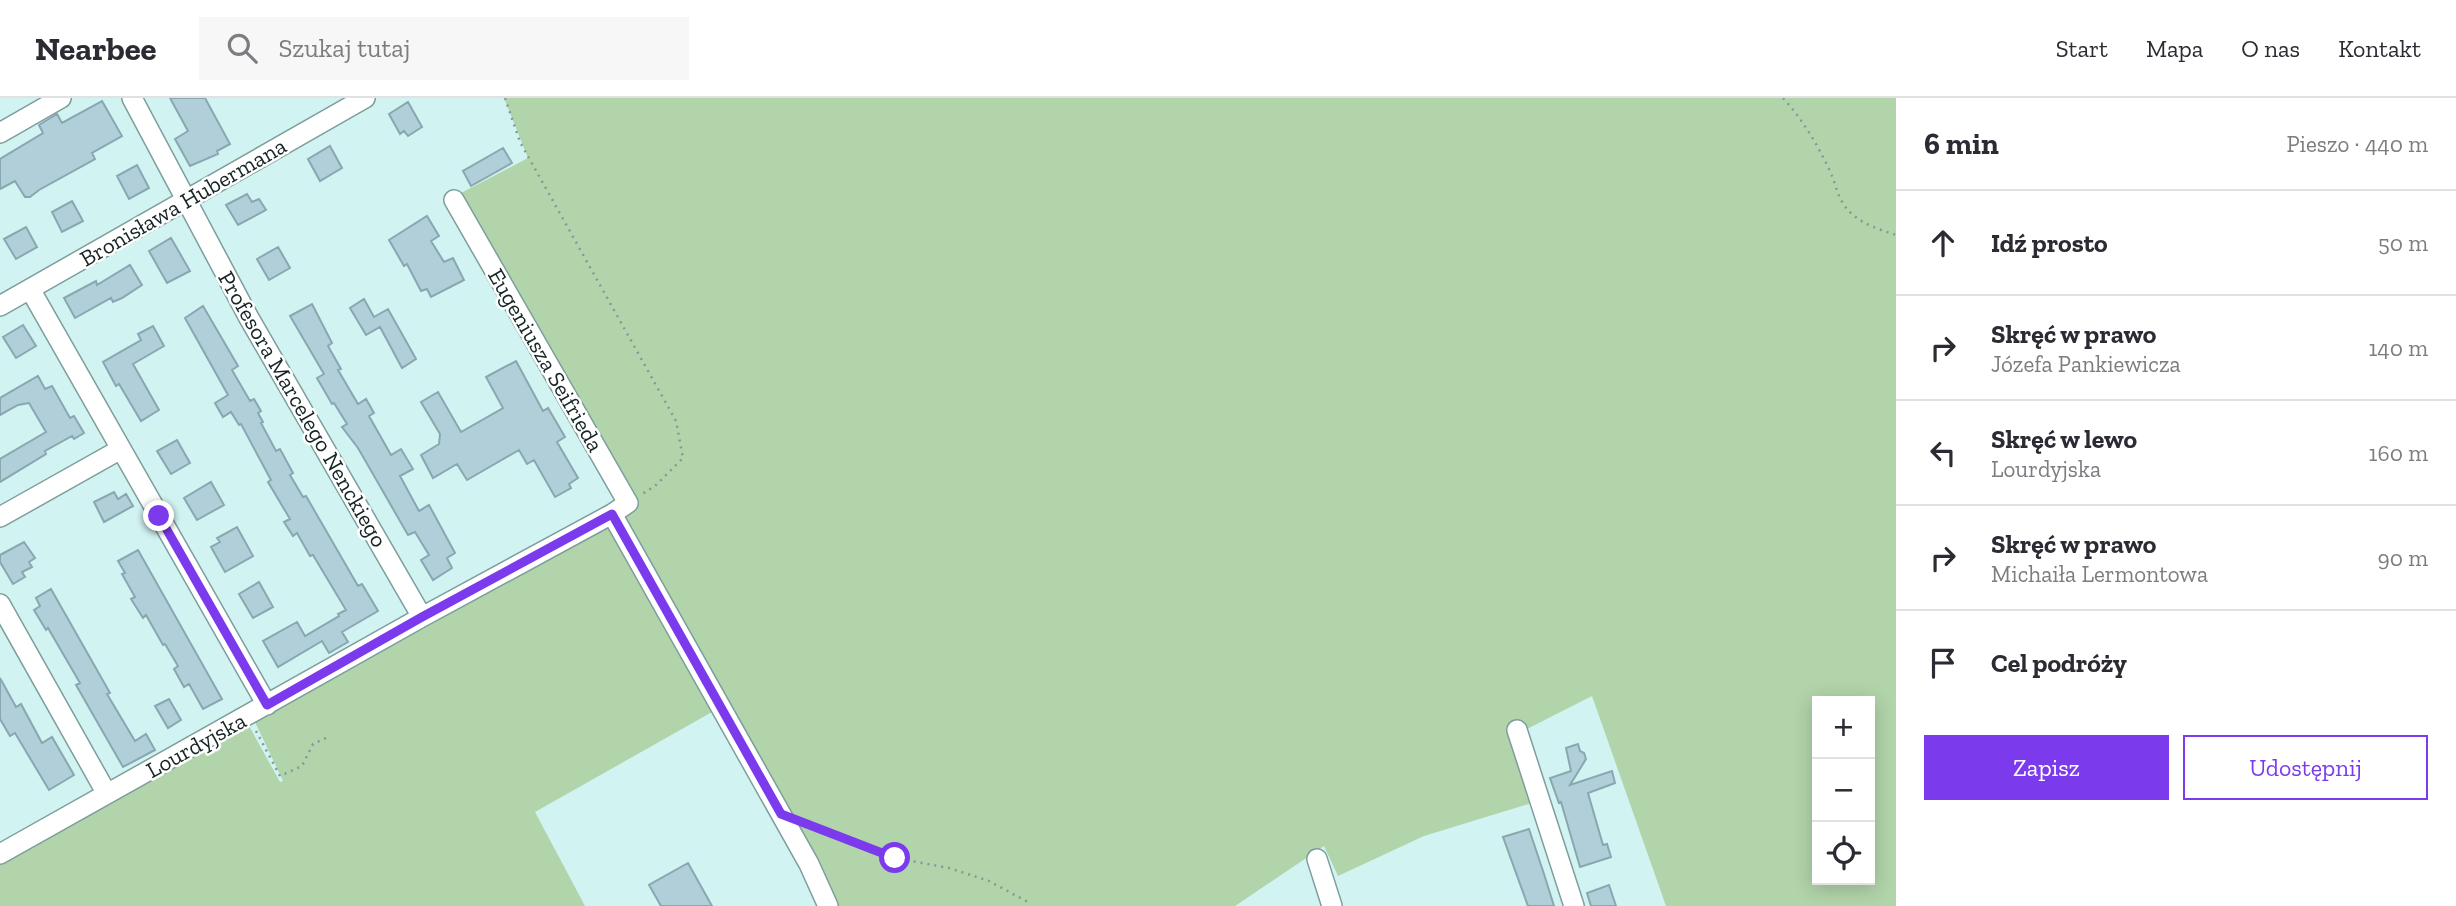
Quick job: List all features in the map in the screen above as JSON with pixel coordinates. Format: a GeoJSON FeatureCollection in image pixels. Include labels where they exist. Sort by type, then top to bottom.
{"type":"FeatureCollection","features":[{"type":"Feature","properties":{"kind":"street"},"geometry":{"type":"LineString","coordinates":[[0,133],[61,98]]}},
{"type":"Feature","properties":{"kind":"street","name":"Profesora Marcelego Nenckiego"},"geometry":{"type":"LineString","coordinates":[[132,98],[249,318],[422,617]]}},
{"type":"Feature","properties":{"kind":"street","name":"Bronisława Hubermana"},"geometry":{"type":"LineString","coordinates":[[0,306],[365,98]]}},
{"type":"Feature","properties":{"kind":"street","name":"Eugeniusza Seifrieda"},"geometry":{"type":"LineString","coordinates":[[454,200],[809,864],[828,906]]}},
{"type":"Feature","properties":{"kind":"street"},"geometry":{"type":"LineString","coordinates":[[30,289],[267,705]]}},
{"type":"Feature","properties":{"kind":"street"},"geometry":{"type":"LineString","coordinates":[[0,517],[121,449]]}},
{"type":"Feature","properties":{"kind":"street","name":"Lourdyjska"},"geometry":{"type":"LineString","coordinates":[[0,853],[620,509]]}},
{"type":"Feature","properties":{"kind":"street"},"geometry":{"type":"LineString","coordinates":[[0,604],[107,794]]}},
{"type":"Feature","properties":{"kind":"street"},"geometry":{"type":"LineString","coordinates":[[1517,730],[1574,906]]}},
{"type":"Feature","properties":{"kind":"street"},"geometry":{"type":"LineString","coordinates":[[1317,859],[1332,906]]}},
{"type":"Feature","properties":{"kind":"path"},"geometry":{"type":"LineString","coordinates":[[505,98],[520,142],[676,421],[683,458],[655,485],[620,509]]}},
{"type":"Feature","properties":{"kind":"path"},"geometry":{"type":"LineString","coordinates":[[1783,98],[1803,120],[1831,173],[1845,207],[1864,223],[1896,235]]}},
{"type":"Feature","properties":{"kind":"path"},"geometry":{"type":"LineString","coordinates":[[247,716],[280,776],[302,766],[313,744],[330,736]]}},
{"type":"Feature","properties":{"kind":"path"},"geometry":{"type":"LineString","coordinates":[[781,814],[895,858],[949,868],[989,881],[1026,901],[1029,906]]}},
{"type":"Feature","properties":{"kind":"green space"},"geometry":{"type":"Polygon","coordinates":[[[504,98],[1896,98],[1896,906],[1666,906],[1592,696],[1509,738],[1532,803],[1424,836],[1338,876],[1324,846],[1235,906],[836,906],[712,712],[535,812],[585,906],[0,906],[0,864],[248,724],[280,782],[283,781],[255,722],[636,508],[459,194],[528,158],[504,98]]]}},
{"type":"Feature","properties":{"kind":"building"},"geometry":{"type":"Polygon","coordinates":[[[170,98],[205,98],[230,144],[217,151],[218,154],[190,166],[175,139],[188,131],[170,98]]]}},
{"type":"Feature","properties":{"kind":"building"},"geometry":{"type":"Polygon","coordinates":[[[102,101],[122,136],[92,153],[95,159],[30,197],[25,197],[15,181],[0,189],[0,159],[43,133],[39,125],[57,114],[62,123],[102,101]]]}},
{"type":"Feature","properties":{"kind":"building"},"geometry":{"type":"Polygon","coordinates":[[[408,102],[422,127],[408,136],[404,131],[400,134],[389,114],[408,102]]]}},
{"type":"Feature","properties":{"kind":"building"},"geometry":{"type":"Polygon","coordinates":[[[330,146],[342,168],[320,181],[308,159],[330,146]]]}},
{"type":"Feature","properties":{"kind":"building"},"geometry":{"type":"Polygon","coordinates":[[[503,148],[512,163],[471,186],[463,171],[503,148]]]}},
{"type":"Feature","properties":{"kind":"building"},"geometry":{"type":"Polygon","coordinates":[[[137,165],[149,188],[129,199],[117,176],[137,165]]]}},
{"type":"Feature","properties":{"kind":"building"},"geometry":{"type":"Polygon","coordinates":[[[247,194],[252,202],[259,199],[266,210],[238,225],[226,205],[247,194]]]}},
{"type":"Feature","properties":{"kind":"building"},"geometry":{"type":"Polygon","coordinates":[[[72,201],[83,221],[62,232],[52,212],[72,201]]]}},
{"type":"Feature","properties":{"kind":"building"},"geometry":{"type":"Polygon","coordinates":[[[427,216],[439,236],[431,241],[444,262],[453,258],[464,280],[431,297],[427,289],[421,291],[407,264],[404,266],[389,240],[427,216]]]}},
{"type":"Feature","properties":{"kind":"building"},"geometry":{"type":"Polygon","coordinates":[[[26,227],[37,247],[16,259],[4,239],[26,227]]]}},
{"type":"Feature","properties":{"kind":"building"},"geometry":{"type":"Polygon","coordinates":[[[171,238],[190,271],[167,283],[149,251],[171,238]]]}},
{"type":"Feature","properties":{"kind":"building"},"geometry":{"type":"Polygon","coordinates":[[[278,247],[290,268],[269,280],[257,259],[278,247]]]}},
{"type":"Feature","properties":{"kind":"building"},"geometry":{"type":"Polygon","coordinates":[[[130,265],[142,285],[122,298],[113,302],[111,298],[75,318],[64,298],[96,281],[97,285],[130,265]]]}},
{"type":"Feature","properties":{"kind":"building"},"geometry":{"type":"Polygon","coordinates":[[[364,299],[374,317],[388,309],[416,359],[402,368],[380,327],[366,335],[350,308],[364,299]]]}},
{"type":"Feature","properties":{"kind":"building"},"geometry":{"type":"Polygon","coordinates":[[[312,304],[332,343],[328,346],[341,369],[338,370],[358,404],[366,399],[374,413],[369,416],[391,455],[401,449],[413,469],[400,476],[419,511],[429,505],[455,553],[447,558],[452,568],[433,580],[421,560],[429,555],[415,532],[408,535],[358,448],[342,427],[347,424],[317,378],[324,374],[290,316],[312,304]]]}},
{"type":"Feature","properties":{"kind":"building"},"geometry":{"type":"Polygon","coordinates":[[[203,306],[238,366],[232,370],[250,401],[254,399],[261,411],[258,413],[263,422],[261,423],[276,451],[280,449],[293,473],[290,475],[303,497],[306,496],[358,586],[362,584],[378,611],[342,632],[348,642],[329,653],[322,641],[278,667],[263,641],[297,622],[305,636],[346,610],[313,555],[310,556],[297,533],[293,536],[284,522],[290,519],[268,482],[271,480],[241,424],[239,425],[231,412],[223,417],[215,403],[228,395],[185,318],[203,306]]]}},
{"type":"Feature","properties":{"kind":"building"},"geometry":{"type":"Polygon","coordinates":[[[23,325],[36,346],[16,358],[3,337],[23,325]]]}},
{"type":"Feature","properties":{"kind":"building"},"geometry":{"type":"Polygon","coordinates":[[[153,326],[164,346],[133,364],[159,410],[141,421],[103,362],[141,340],[138,334],[153,326]]]}},
{"type":"Feature","properties":{"kind":"building"},"geometry":{"type":"Polygon","coordinates":[[[516,361],[543,411],[548,408],[565,437],[557,442],[578,478],[569,484],[571,488],[555,497],[534,460],[527,464],[519,450],[467,480],[457,464],[433,478],[421,455],[439,444],[440,434],[421,402],[438,392],[461,432],[503,408],[486,377],[516,361]]]}},
{"type":"Feature","properties":{"kind":"building"},"geometry":{"type":"Polygon","coordinates":[[[38,376],[45,389],[52,386],[70,418],[74,416],[84,433],[74,439],[72,436],[45,451],[46,454],[0,482],[0,459],[46,432],[29,403],[18,405],[0,415],[0,398],[38,376]]]}},
{"type":"Feature","properties":{"kind":"building"},"geometry":{"type":"Polygon","coordinates":[[[177,440],[190,463],[171,474],[157,451],[177,440]]]}},
{"type":"Feature","properties":{"kind":"building"},"geometry":{"type":"Polygon","coordinates":[[[211,482],[224,505],[197,520],[184,498],[211,482]]]}},
{"type":"Feature","properties":{"kind":"building"},"geometry":{"type":"Polygon","coordinates":[[[114,492],[118,499],[126,494],[133,506],[104,522],[94,502],[114,492]]]}},
{"type":"Feature","properties":{"kind":"building"},"geometry":{"type":"Polygon","coordinates":[[[237,527],[253,556],[225,572],[211,547],[220,542],[217,538],[237,527]]]}},
{"type":"Feature","properties":{"kind":"building"},"geometry":{"type":"Polygon","coordinates":[[[24,542],[35,558],[29,562],[32,567],[22,572],[25,577],[13,584],[0,562],[0,555],[24,542]]]}},
{"type":"Feature","properties":{"kind":"building"},"geometry":{"type":"Polygon","coordinates":[[[138,550],[222,699],[203,709],[189,684],[184,687],[174,669],[178,666],[165,644],[163,645],[146,615],[143,618],[131,599],[135,597],[118,561],[138,550]]]}},
{"type":"Feature","properties":{"kind":"building"},"geometry":{"type":"Polygon","coordinates":[[[259,582],[273,607],[253,618],[239,594],[259,582]]]}},
{"type":"Feature","properties":{"kind":"building"},"geometry":{"type":"Polygon","coordinates":[[[51,589],[135,741],[146,734],[155,750],[123,767],[76,685],[80,683],[48,628],[46,630],[34,610],[40,606],[36,598],[51,589]]]}},
{"type":"Feature","properties":{"kind":"building"},"geometry":{"type":"Polygon","coordinates":[[[0,678],[16,707],[21,704],[42,743],[52,737],[74,775],[49,790],[15,733],[10,736],[0,719],[0,678]]]}},
{"type":"Feature","properties":{"kind":"building"},"geometry":{"type":"Polygon","coordinates":[[[169,699],[181,720],[168,728],[155,706],[169,699]]]}},
{"type":"Feature","properties":{"kind":"building"},"geometry":{"type":"Polygon","coordinates":[[[1578,744],[1586,759],[1570,785],[1612,771],[1615,783],[1588,793],[1603,845],[1607,844],[1611,857],[1580,867],[1561,802],[1559,803],[1550,778],[1571,771],[1566,748],[1578,744]]]}},
{"type":"Feature","properties":{"kind":"building"},"geometry":{"type":"Polygon","coordinates":[[[1529,829],[1554,906],[1528,906],[1503,837],[1529,829]]]}},
{"type":"Feature","properties":{"kind":"building"},"geometry":{"type":"Polygon","coordinates":[[[688,863],[712,906],[661,906],[649,885],[688,863]]]}},
{"type":"Feature","properties":{"kind":"building"},"geometry":{"type":"Polygon","coordinates":[[[1609,885],[1616,906],[1591,906],[1587,893],[1609,885]]]}},
{"type":"Feature","properties":{"kind":"route"},"geometry":{"type":"LineString","coordinates":[[159,516],[267,705],[612,514],[781,814],[895,858]]}}]}
